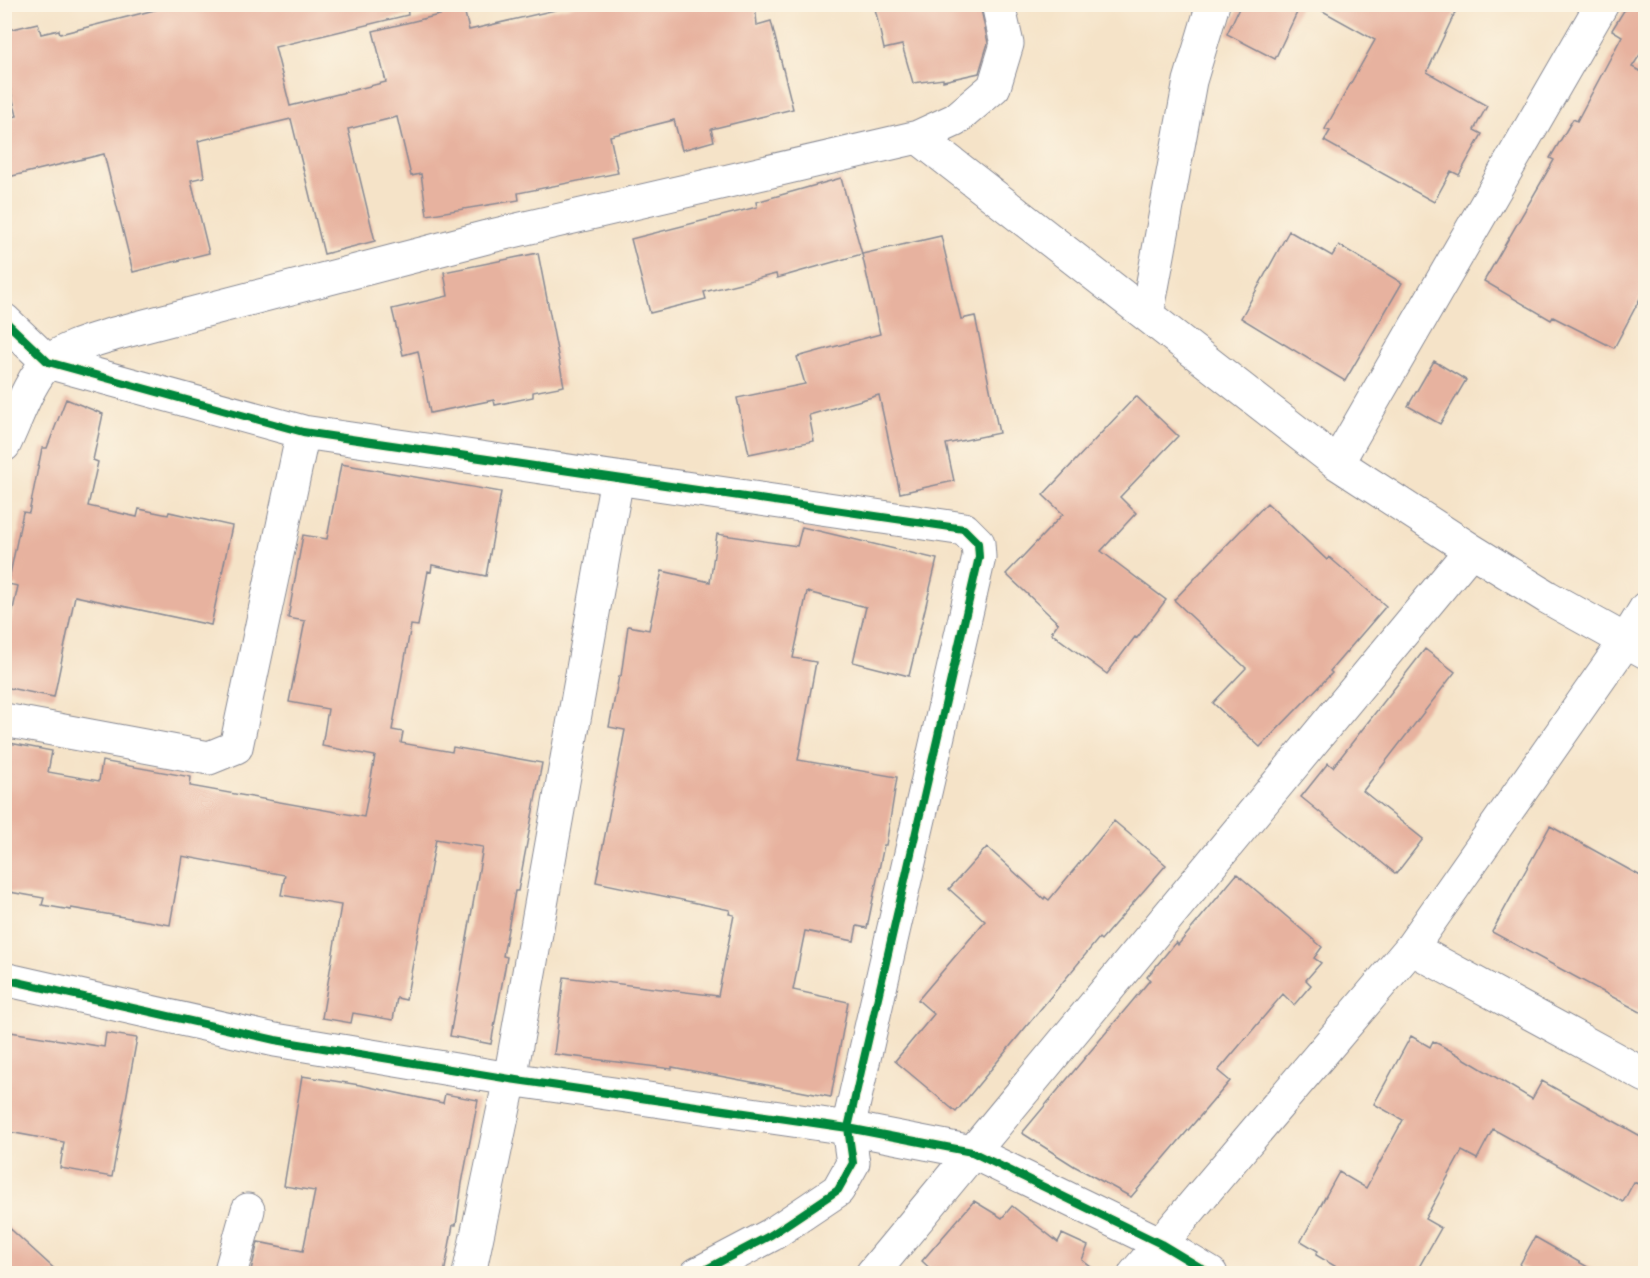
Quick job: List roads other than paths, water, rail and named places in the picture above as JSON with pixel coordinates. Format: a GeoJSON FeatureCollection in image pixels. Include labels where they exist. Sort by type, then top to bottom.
{"type":"FeatureCollection","features":[{"type":"Feature","properties":{"kind":"street"},"geometry":{"type":"LineString","coordinates":[[4,445],[33,383],[48,362],[76,346],[114,334],[476,240],[918,137],[955,120],[994,87],[1007,44],[998,4]]}},
{"type":"Feature","properties":{"kind":"street"},"geometry":{"type":"LineString","coordinates":[[1147,315],[1190,81],[1213,4]]}},
{"type":"Feature","properties":{"kind":"street"},"geometry":{"type":"LineString","coordinates":[[1337,463],[1602,4]]}},
{"type":"Feature","properties":{"kind":"street"},"geometry":{"type":"LineString","coordinates":[[918,137],[1337,463],[1471,550],[1635,647]]}},
{"type":"Feature","properties":{"kind":"street"},"geometry":{"type":"LineString","coordinates":[[4,320],[48,362],[303,432],[964,529],[978,543],[979,557],[848,1128],[853,1163],[838,1190],[771,1234],[697,1274]]}},
{"type":"Feature","properties":{"kind":"street"},"geometry":{"type":"LineString","coordinates":[[4,720],[209,758],[236,747],[303,432]]}},
{"type":"Feature","properties":{"kind":"street"},"geometry":{"type":"LineString","coordinates":[[469,1274],[510,1079],[617,478]]}},
{"type":"Feature","properties":{"kind":"street"},"geometry":{"type":"LineString","coordinates":[[872,1274],[1471,550]]}},
{"type":"Feature","properties":{"kind":"street"},"geometry":{"type":"LineString","coordinates":[[1135,1274],[1411,948],[1635,647],[1646,608]]}},
{"type":"Feature","properties":{"kind":"street"},"geometry":{"type":"LineString","coordinates":[[1411,948],[1646,1076]]}},
{"type":"Feature","properties":{"kind":"street"},"geometry":{"type":"LineString","coordinates":[[4,979],[276,1040],[510,1079],[848,1128],[972,1152],[1161,1244],[1211,1274]]}},
{"type":"Feature","properties":{"kind":"street"},"geometry":{"type":"LineString","coordinates":[[230,1274],[248,1210]]}}]}
